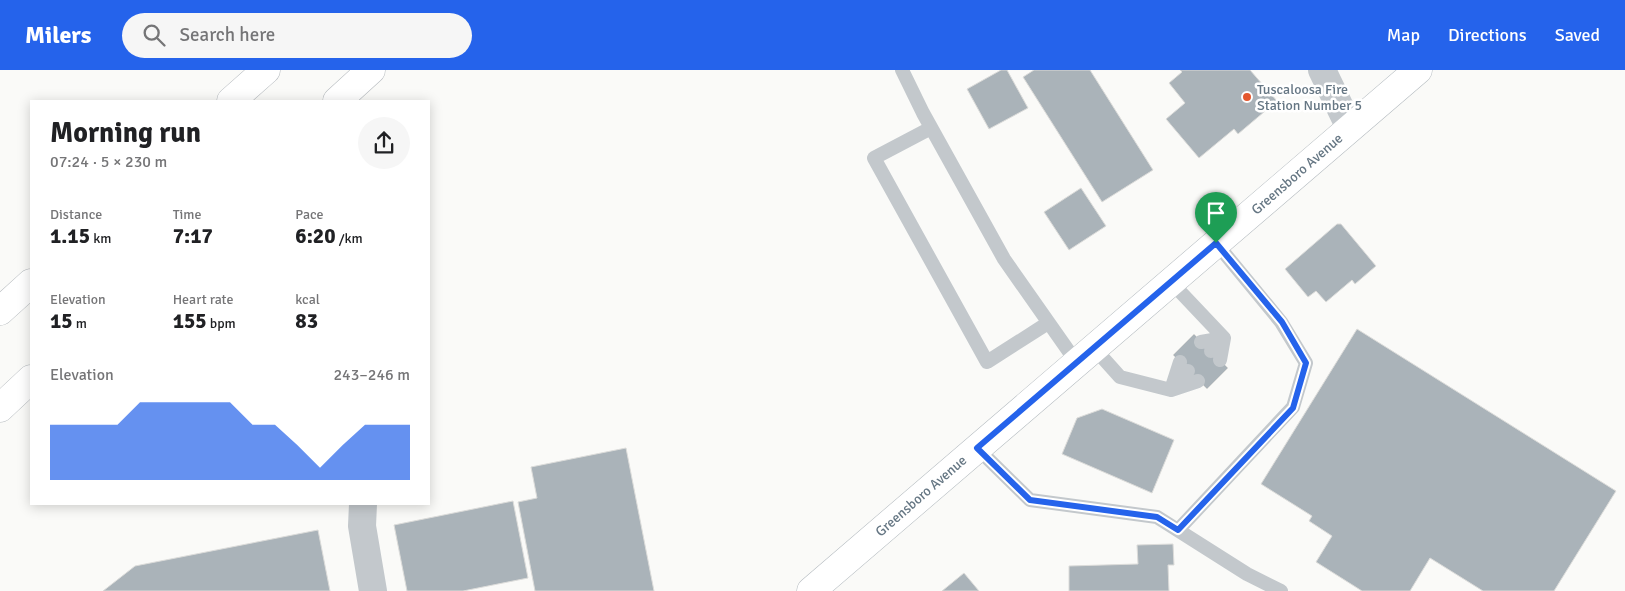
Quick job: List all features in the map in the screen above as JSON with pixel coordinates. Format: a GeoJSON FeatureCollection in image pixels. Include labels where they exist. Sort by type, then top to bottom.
{"type":"FeatureCollection","features":[{"type":"Feature","properties":{"kind":"main road"},"geometry":{"type":"LineString","coordinates":[[232,100],[266,70]]}},
{"type":"Feature","properties":{"kind":"main road"},"geometry":{"type":"LineString","coordinates":[[338,100],[371,70]]}},
{"type":"Feature","properties":{"kind":"main road","name":"Greensboro Avenue"},"geometry":{"type":"LineString","coordinates":[[811,591],[1418,70]]}},
{"type":"Feature","properties":{"kind":"main road"},"geometry":{"type":"LineString","coordinates":[[0,311],[30,284]]}},
{"type":"Feature","properties":{"kind":"main road"},"geometry":{"type":"LineString","coordinates":[[0,408],[30,381]]}},
{"type":"Feature","properties":{"kind":"street"},"geometry":{"type":"LineString","coordinates":[[1322,70],[1350,128]]}},
{"type":"Feature","properties":{"kind":"street"},"geometry":{"type":"LineString","coordinates":[[363,505],[362,526],[373,591]]}},
{"type":"Feature","properties":{"kind":"lane"},"geometry":{"type":"LineString","coordinates":[[902,70],[931,128],[1004,259],[1048,323],[1085,356],[1120,377],[1171,390]]}},
{"type":"Feature","properties":{"kind":"lane"},"geometry":{"type":"LineString","coordinates":[[931,128],[874,158],[987,362],[1048,323]]}},
{"type":"Feature","properties":{"kind":"lane"},"geometry":{"type":"LineString","coordinates":[[1178,530],[1293,408],[1306,363],[1282,322],[1216,243]]}},
{"type":"Feature","properties":{"kind":"lane"},"geometry":{"type":"LineString","coordinates":[[1171,282],[1224,338],[1210,351]]}},
{"type":"Feature","properties":{"kind":"lane"},"geometry":{"type":"LineString","coordinates":[[1171,390],[1189,371],[1171,390]]}},
{"type":"Feature","properties":{"kind":"lane"},"geometry":{"type":"LineString","coordinates":[[977,448],[1030,500],[1157,517],[1247,574],[1282,591]]}},
{"type":"Feature","properties":{"kind":"building"},"geometry":{"type":"Polygon","coordinates":[[[1001,70],[1007,70],[1028,108],[989,129],[967,89],[1001,70]]]}},
{"type":"Feature","properties":{"kind":"building"},"geometry":{"type":"Polygon","coordinates":[[[1034,70],[1090,70],[1153,170],[1102,202],[1023,77],[1034,70]]]}},
{"type":"Feature","properties":{"kind":"building"},"geometry":{"type":"Polygon","coordinates":[[[1180,70],[1250,70],[1277,101],[1238,134],[1234,129],[1199,158],[1166,119],[1185,103],[1169,83],[1182,72],[1180,70]]]}},
{"type":"Feature","properties":{"kind":"building"},"geometry":{"type":"Polygon","coordinates":[[[1081,188],[1106,226],[1069,250],[1044,212],[1081,188]]]}},
{"type":"Feature","properties":{"kind":"building"},"geometry":{"type":"Polygon","coordinates":[[[1337,224],[1341,224],[1376,266],[1355,284],[1352,280],[1326,302],[1316,291],[1308,297],[1285,269],[1337,224]]]}},
{"type":"Feature","properties":{"kind":"building"},"geometry":{"type":"Polygon","coordinates":[[[1357,329],[1616,491],[1554,591],[1483,591],[1430,558],[1410,591],[1362,591],[1316,562],[1332,536],[1309,521],[1312,516],[1261,484],[1357,329]]]}},
{"type":"Feature","properties":{"kind":"building"},"geometry":{"type":"Polygon","coordinates":[[[1194,334],[1228,368],[1207,389],[1173,355],[1194,334]]]}},
{"type":"Feature","properties":{"kind":"building"},"geometry":{"type":"Polygon","coordinates":[[[1102,409],[1174,440],[1152,493],[1062,454],[1077,418],[1102,409]]]}},
{"type":"Feature","properties":{"kind":"building"},"geometry":{"type":"Polygon","coordinates":[[[626,448],[654,591],[535,591],[518,502],[537,498],[531,467],[626,448]]]}},
{"type":"Feature","properties":{"kind":"building"},"geometry":{"type":"Polygon","coordinates":[[[513,501],[528,578],[463,591],[407,591],[394,525],[513,501]]]}},
{"type":"Feature","properties":{"kind":"building"},"geometry":{"type":"Polygon","coordinates":[[[318,530],[330,591],[103,591],[135,566],[318,530]]]}},
{"type":"Feature","properties":{"kind":"building"},"geometry":{"type":"Polygon","coordinates":[[[1173,544],[1174,565],[1168,565],[1169,591],[1069,591],[1069,566],[1138,564],[1137,545],[1173,544]]]}},
{"type":"Feature","properties":{"kind":"building"},"geometry":{"type":"Polygon","coordinates":[[[964,573],[979,591],[942,591],[964,573]]]}},
{"type":"Feature","properties":{"kind":"place","name":"Tuscaloosa Fire Station Number 5"},"geometry":{"type":"Point","coordinates":[1247,97]}},
{"type":"Feature","properties":{"kind":"route"},"geometry":{"type":"LineString","coordinates":[[1216,243],[1282,322],[1306,363],[1293,408],[1178,530],[1157,517],[1030,500],[977,448],[1216,243]]}}]}
